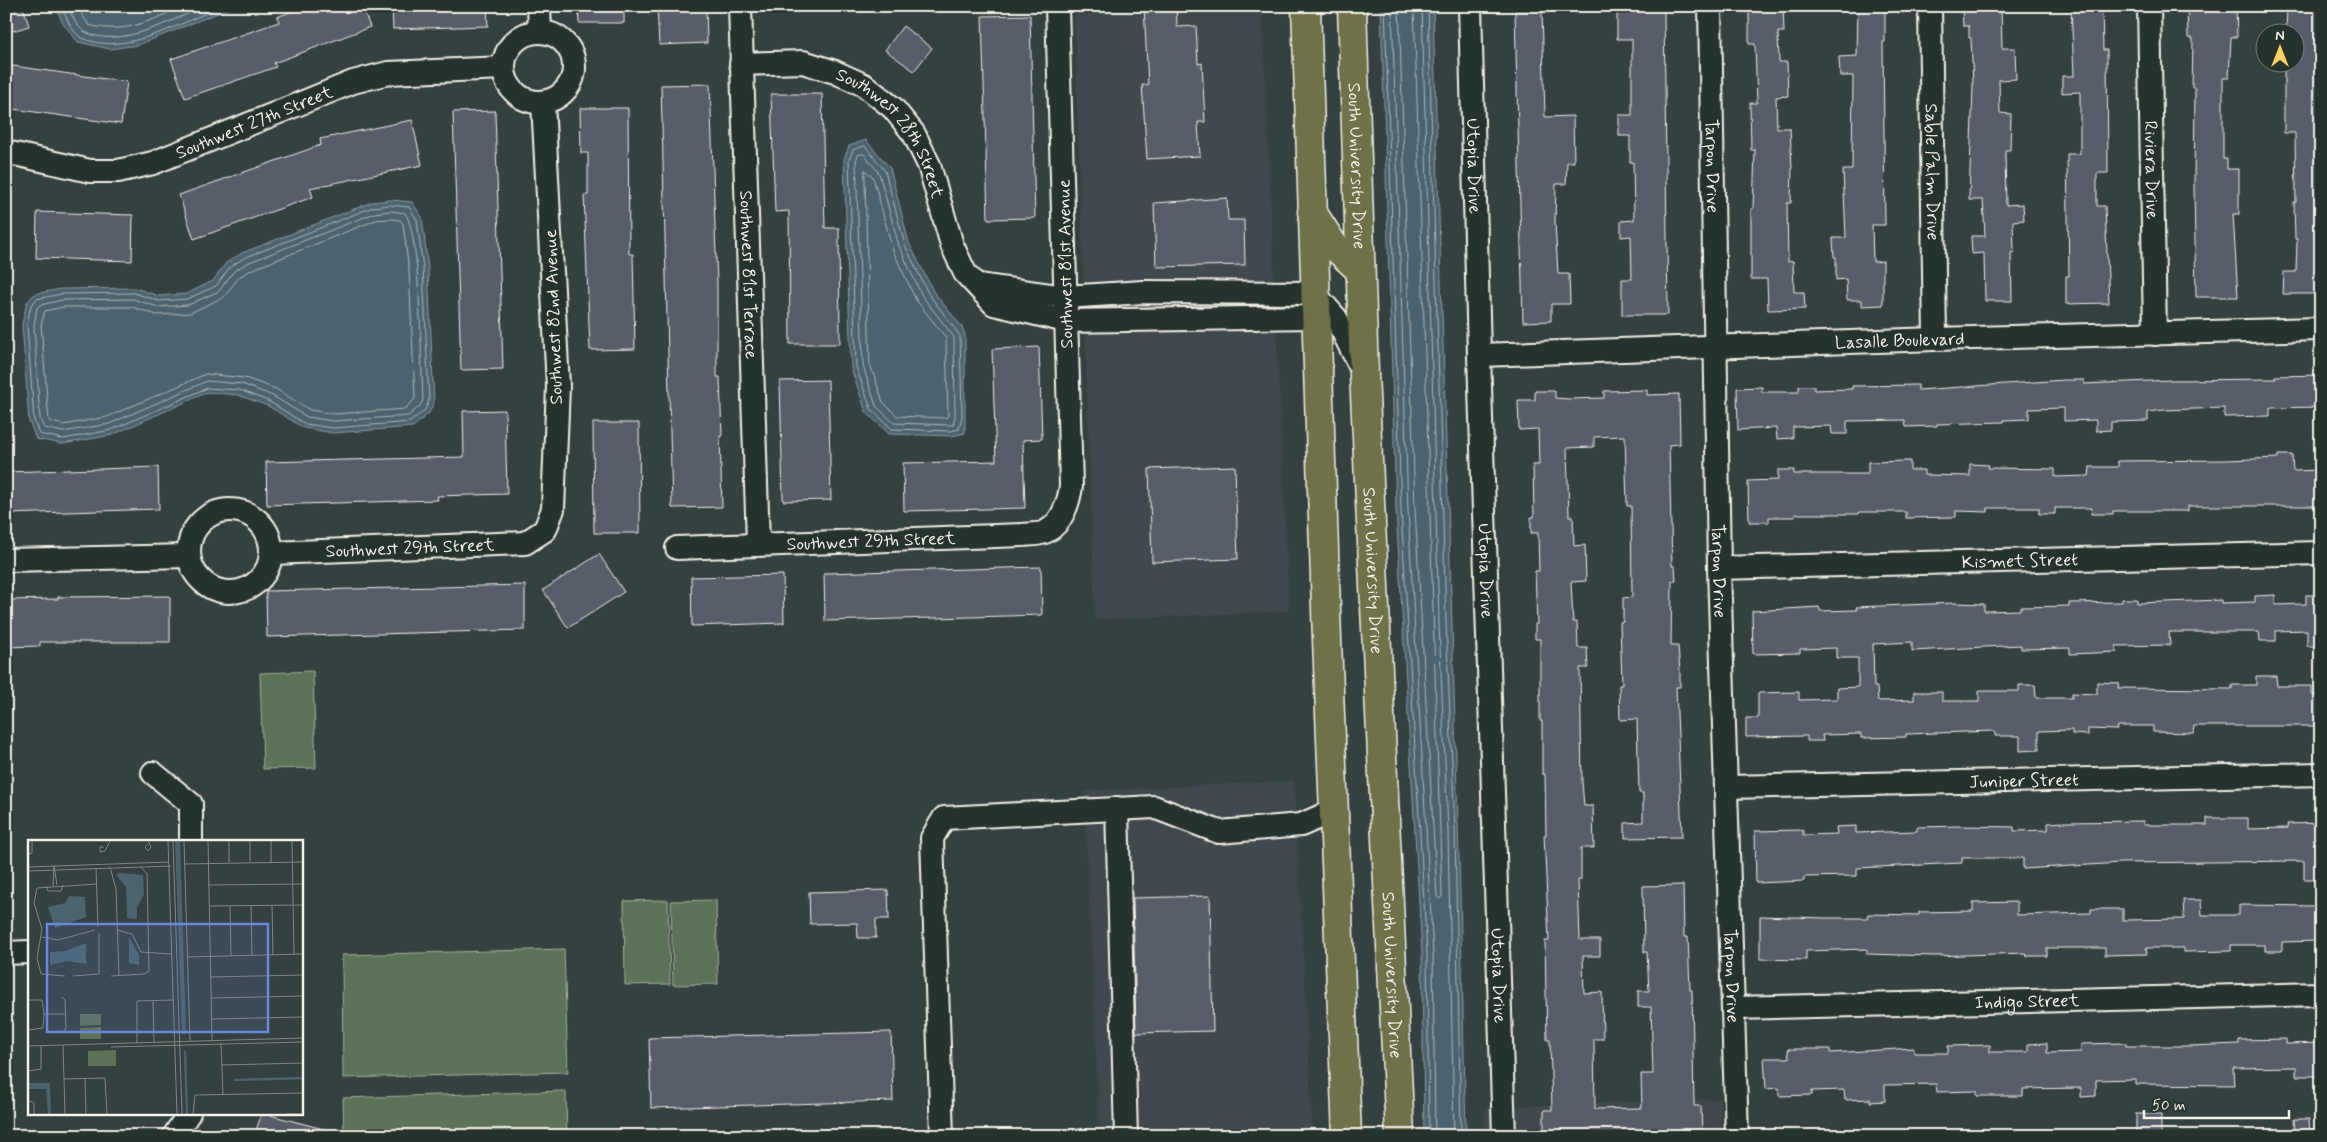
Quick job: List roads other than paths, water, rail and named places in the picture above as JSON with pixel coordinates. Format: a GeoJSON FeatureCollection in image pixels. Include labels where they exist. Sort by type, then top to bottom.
{"type":"FeatureCollection","features":[{"type":"Feature","properties":{"kind":"main road"},"geometry":{"type":"LineString","coordinates":[[1306,6],[1326,640],[1335,810],[1347,1136]]}},
{"type":"Feature","properties":{"kind":"main road","name":"South University Drive"},"geometry":{"type":"LineString","coordinates":[[1352,6],[1364,374],[1400,1136]]}},
{"type":"Feature","properties":{"kind":"main road"},"geometry":{"type":"LineString","coordinates":[[1312,212],[1334,246],[1360,270]]}},
{"type":"Feature","properties":{"kind":"street"},"geometry":{"type":"LineString","coordinates":[[539,6],[540,32]]}},
{"type":"Feature","properties":{"kind":"street","name":"Southwest 81st Terrace"},"geometry":{"type":"LineString","coordinates":[[740,6],[758,543]]}},
{"type":"Feature","properties":{"kind":"street","name":"Southwest 81st Avenue"},"geometry":{"type":"LineString","coordinates":[[1057,6],[1071,486],[1069,502],[1059,519]]}},
{"type":"Feature","properties":{"kind":"street","name":"Utopia Drive"},"geometry":{"type":"LineString","coordinates":[[1470,6],[1479,355],[1504,1136]]}},
{"type":"Feature","properties":{"kind":"street","name":"Tarpon Drive"},"geometry":{"type":"LineString","coordinates":[[1710,6],[1719,568],[1737,1136]]}},
{"type":"Feature","properties":{"kind":"street","name":"Sable Palm Drive"},"geometry":{"type":"LineString","coordinates":[[1930,6],[1935,339]]}},
{"type":"Feature","properties":{"kind":"street","name":"Riviera Drive"},"geometry":{"type":"LineString","coordinates":[[2149,6],[2155,334]]}},
{"type":"Feature","properties":{"kind":"street"},"geometry":{"type":"LineString","coordinates":[[540,32],[551,34],[562,40],[574,60],[574,71],[568,87],[554,99],[543,102],[520,97],[509,84],[504,68],[505,57],[510,47],[518,39],[540,32]]}},
{"type":"Feature","properties":{"kind":"street","name":"Southwest 28th Street"},"geometry":{"type":"LineString","coordinates":[[741,64],[803,62],[835,72],[864,86],[894,108],[914,134],[929,165],[952,245],[966,273],[994,304],[1066,322],[1315,305]]}},
{"type":"Feature","properties":{"kind":"street","name":"Southwest 27th Street"},"geometry":{"type":"LineString","coordinates":[[6,152],[90,171],[118,171],[153,162],[353,82],[388,73],[504,68]]}},
{"type":"Feature","properties":{"kind":"street","name":"Southwest 82nd Avenue"},"geometry":{"type":"LineString","coordinates":[[543,102],[558,386],[553,509],[545,530]]}},
{"type":"Feature","properties":{"kind":"street"},"geometry":{"type":"LineString","coordinates":[[978,285],[1065,297],[1135,292],[1315,305],[1336,318],[1364,374]]}},
{"type":"Feature","properties":{"kind":"street","name":"Lasalle Boulevard"},"geometry":{"type":"LineString","coordinates":[[1479,355],[1935,339],[2321,329]]}},
{"type":"Feature","properties":{"kind":"street"},"geometry":{"type":"LineString","coordinates":[[228,510],[242,512],[259,522],[269,539],[271,553],[268,566],[261,577],[244,588],[224,591],[211,587],[201,579],[193,568],[189,556],[190,542],[195,530],[203,519],[215,513],[228,510]]}},
{"type":"Feature","properties":{"kind":"street","name":"Southwest 29th Street"},"geometry":{"type":"LineString","coordinates":[[677,548],[758,543],[1022,535],[1046,532],[1059,519]]}},
{"type":"Feature","properties":{"kind":"street","name":"Southwest 29th Street"},"geometry":{"type":"LineString","coordinates":[[271,553],[525,543],[545,530]]}},
{"type":"Feature","properties":{"kind":"street","name":"Kismet Street"},"geometry":{"type":"LineString","coordinates":[[1719,568],[2321,553]]}},
{"type":"Feature","properties":{"kind":"street"},"geometry":{"type":"LineString","coordinates":[[6,560],[189,556]]}},
{"type":"Feature","properties":{"kind":"street"},"geometry":{"type":"LineString","coordinates":[[153,773],[191,804],[191,840]]}},
{"type":"Feature","properties":{"kind":"street","name":"Juniper Street"},"geometry":{"type":"LineString","coordinates":[[1726,787],[2321,774]]}},
{"type":"Feature","properties":{"kind":"street"},"geometry":{"type":"LineString","coordinates":[[942,1136],[932,838],[944,818],[1154,807],[1219,832],[1301,825],[1335,810]]}},
{"type":"Feature","properties":{"kind":"street"},"geometry":{"type":"LineString","coordinates":[[1117,808],[1126,1136]]}},
{"type":"Feature","properties":{"kind":"street"},"geometry":{"type":"LineString","coordinates":[[6,953],[28,952]]}},
{"type":"Feature","properties":{"kind":"street","name":"Indigo Street"},"geometry":{"type":"LineString","coordinates":[[1733,1008],[2321,994]]}},
{"type":"Feature","properties":{"kind":"street"},"geometry":{"type":"LineString","coordinates":[[174,1136],[187,1114]]}},
{"type":"Feature","properties":{"kind":"water"},"geometry":{"type":"Polygon","coordinates":[[[56,6],[235,6],[138,45],[110,49],[78,42],[62,22],[56,6]]]}},
{"type":"Feature","properties":{"kind":"water"},"geometry":{"type":"Polygon","coordinates":[[[1381,6],[1433,6],[1466,1136],[1424,1136],[1422,953],[1396,510],[1381,6]]]}},
{"type":"Feature","properties":{"kind":"water"},"geometry":{"type":"Polygon","coordinates":[[[866,140],[890,168],[909,243],[933,291],[962,327],[965,335],[965,433],[952,436],[889,434],[866,412],[851,368],[844,159],[849,146],[866,140]]]}},
{"type":"Feature","properties":{"kind":"water"},"geometry":{"type":"Polygon","coordinates":[[[391,200],[412,202],[422,217],[428,269],[434,403],[429,413],[413,427],[333,433],[304,428],[268,406],[238,395],[208,392],[112,435],[63,444],[36,439],[29,421],[22,324],[27,302],[35,294],[61,289],[135,288],[159,296],[186,294],[213,281],[226,263],[242,253],[372,202],[391,200]]]}}]}
